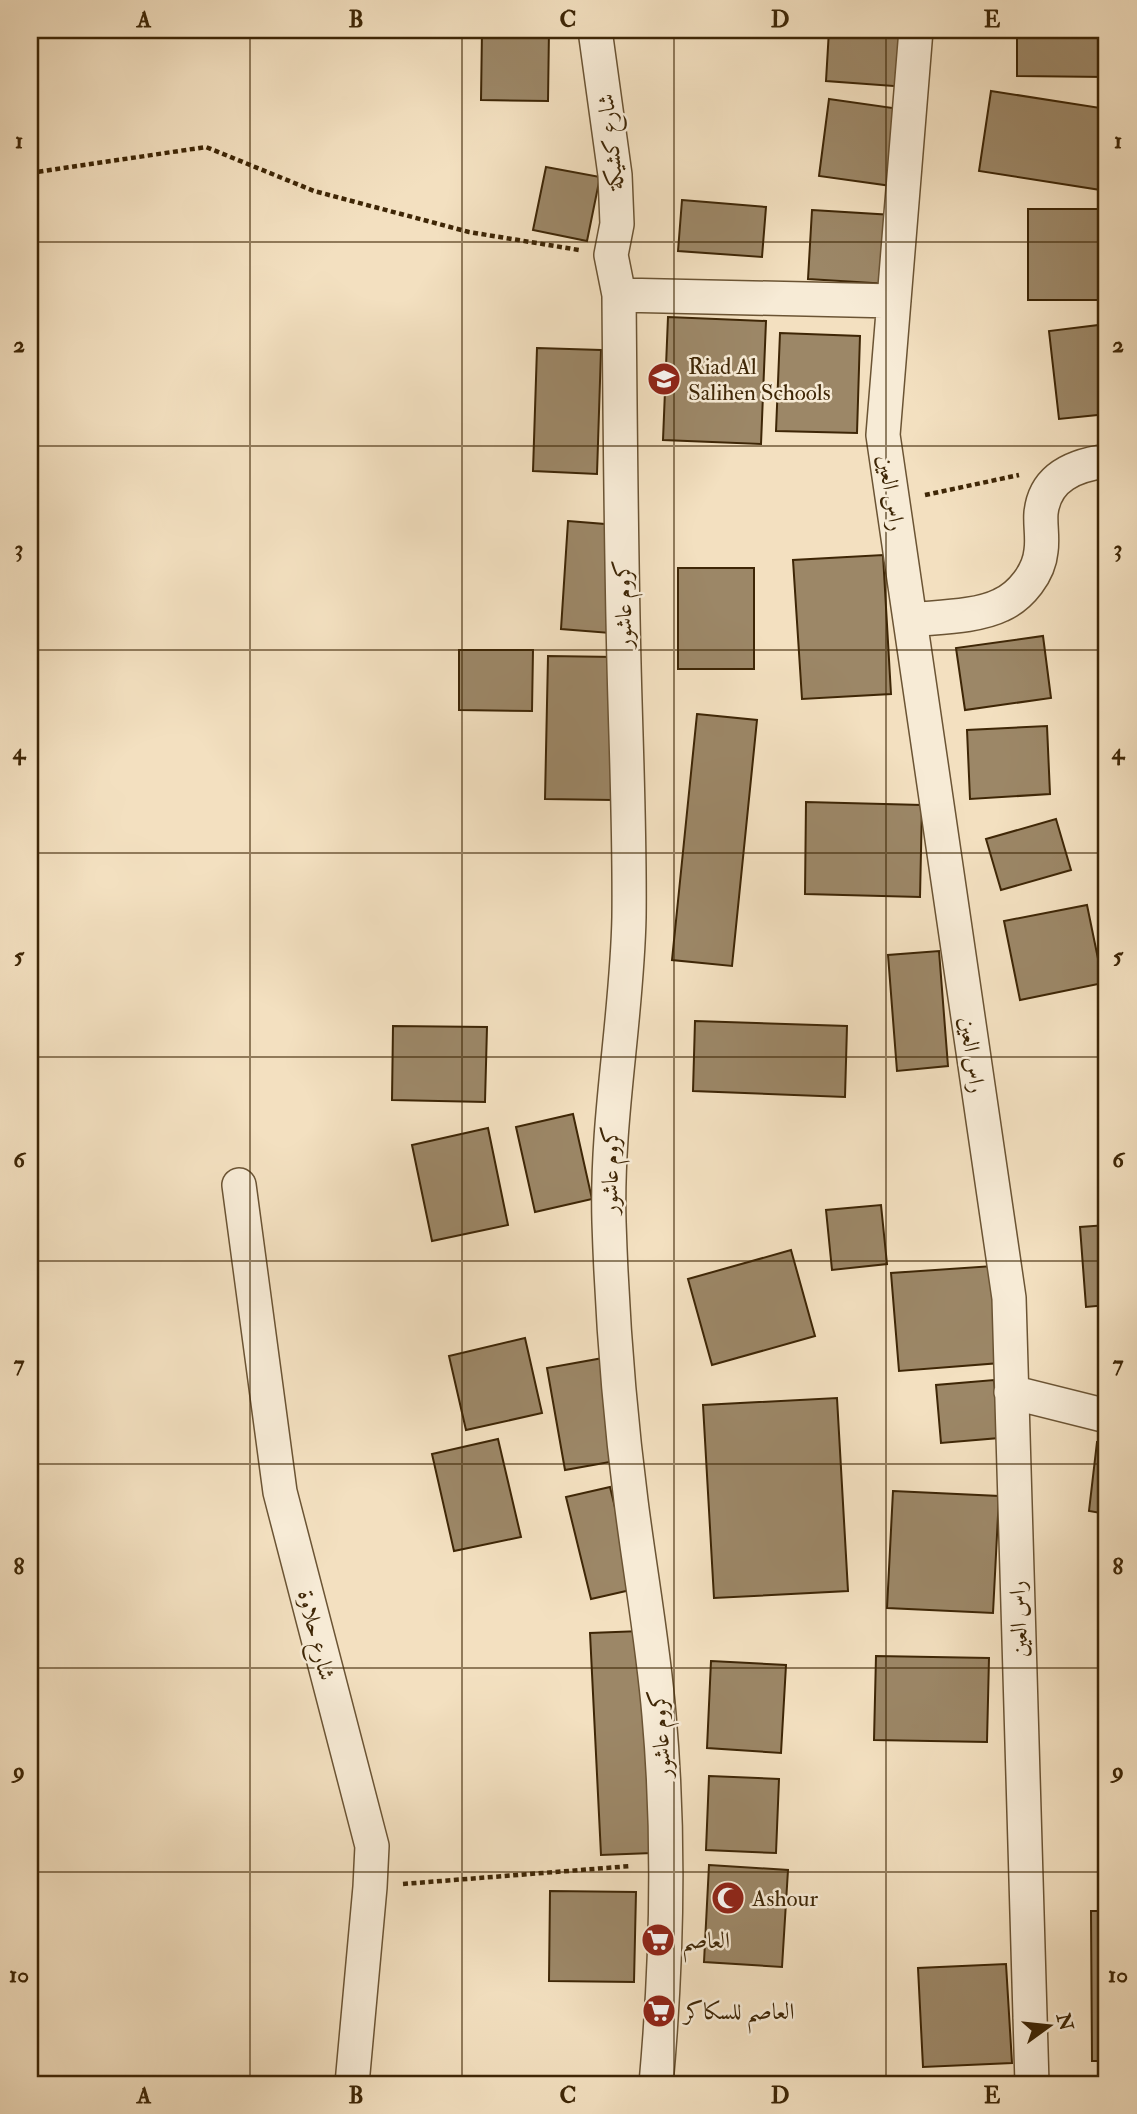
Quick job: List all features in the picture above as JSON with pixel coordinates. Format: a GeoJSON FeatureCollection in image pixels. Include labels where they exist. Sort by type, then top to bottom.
{"type":"FeatureCollection","features":[{"type":"Feature","properties":{"kind":"street","name":"شارع كشيكة"},"geometry":{"type":"LineString","coordinates":[[595,30],[615,175],[617,224],[611,255]]}},
{"type":"Feature","properties":{"kind":"street","name":"راس العين"},"geometry":{"type":"LineString","coordinates":[[916,30],[883,435],[1009,1298],[1032,2084]]}},
{"type":"Feature","properties":{"kind":"street","name":"كروم عاشور"},"geometry":{"type":"LineString","coordinates":[[611,255],[619,295],[629,910],[626,980],[611,1117],[609,1221],[621,1407],[659,1712],[667,1863],[664,1970],[656,2084]]}},
{"type":"Feature","properties":{"kind":"street"},"geometry":{"type":"LineString","coordinates":[[619,295],[894,300]]}},
{"type":"Feature","properties":{"kind":"street"},"geometry":{"type":"LineString","coordinates":[[910,620],[985,610],[1001,606],[1017,595],[1033,576],[1041,553],[1041,513],[1051,486],[1061,475],[1092,463]]}},
{"type":"Feature","properties":{"kind":"street","name":"شارع حلاوة"},"geometry":{"type":"LineString","coordinates":[[239,1185],[280,1492],[372,1846],[352,2084]]}},
{"type":"Feature","properties":{"kind":"street"},"geometry":{"type":"LineString","coordinates":[[1012,1392],[1107,1416]]}},
{"type":"Feature","properties":{"kind":"path"},"geometry":{"type":"LineString","coordinates":[[30,173],[206,147],[327,195],[469,232],[611,255]]}},
{"type":"Feature","properties":{"kind":"path"},"geometry":{"type":"LineString","coordinates":[[894,504],[950,489],[1071,464],[1092,463]]}},
{"type":"Feature","properties":{"kind":"path"},"geometry":{"type":"LineString","coordinates":[[370,1887],[667,1863]]}},
{"type":"Feature","properties":{"kind":"building"},"geometry":{"type":"Polygon","coordinates":[[[482,30],[549,30],[548,101],[481,100],[482,30]]]}},
{"type":"Feature","properties":{"kind":"building"},"geometry":{"type":"Polygon","coordinates":[[[829,30],[910,30],[907,87],[826,81],[829,30]]]}},
{"type":"Feature","properties":{"kind":"building"},"geometry":{"type":"Polygon","coordinates":[[[1017,30],[1106,30],[1106,77],[1017,76],[1017,30]]]}},
{"type":"Feature","properties":{"kind":"building"},"geometry":{"type":"Polygon","coordinates":[[[991,91],[1107,109],[1107,191],[979,171],[991,91]]]}},
{"type":"Feature","properties":{"kind":"building"},"geometry":{"type":"Polygon","coordinates":[[[829,99],[907,110],[899,187],[819,176],[829,99]]]}},
{"type":"Feature","properties":{"kind":"building"},"geometry":{"type":"Polygon","coordinates":[[[546,167],[600,177],[587,241],[533,230],[546,167]]]}},
{"type":"Feature","properties":{"kind":"building"},"geometry":{"type":"Polygon","coordinates":[[[682,200],[766,207],[762,257],[678,251],[682,200]]]}},
{"type":"Feature","properties":{"kind":"building"},"geometry":{"type":"Polygon","coordinates":[[[1028,209],[1107,209],[1107,300],[1028,300],[1028,209]]]}},
{"type":"Feature","properties":{"kind":"building"},"geometry":{"type":"Polygon","coordinates":[[[812,210],[893,215],[889,284],[808,279],[812,210]]]}},
{"type":"Feature","properties":{"kind":"building"},"geometry":{"type":"Polygon","coordinates":[[[668,317],[766,321],[761,444],[663,440],[668,317]]]}},
{"type":"Feature","properties":{"kind":"building"},"geometry":{"type":"Polygon","coordinates":[[[1107,324],[1107,414],[1059,419],[1049,331],[1107,324]]]}},
{"type":"Feature","properties":{"kind":"building"},"geometry":{"type":"Polygon","coordinates":[[[780,333],[860,336],[857,433],[776,431],[780,333]]]}},
{"type":"Feature","properties":{"kind":"building"},"geometry":{"type":"Polygon","coordinates":[[[537,348],[601,350],[597,474],[533,471],[537,348]]]}},
{"type":"Feature","properties":{"kind":"building"},"geometry":{"type":"Polygon","coordinates":[[[568,521],[617,525],[610,633],[561,629],[568,521]]]}},
{"type":"Feature","properties":{"kind":"building"},"geometry":{"type":"Polygon","coordinates":[[[883,555],[891,694],[802,699],[793,560],[883,555]]]}},
{"type":"Feature","properties":{"kind":"building"},"geometry":{"type":"Polygon","coordinates":[[[678,568],[754,568],[754,669],[678,669],[678,568]]]}},
{"type":"Feature","properties":{"kind":"building"},"geometry":{"type":"Polygon","coordinates":[[[1043,636],[1051,698],[965,710],[956,648],[1043,636]]]}},
{"type":"Feature","properties":{"kind":"building"},"geometry":{"type":"Polygon","coordinates":[[[459,650],[533,650],[532,711],[459,710],[459,650]]]}},
{"type":"Feature","properties":{"kind":"building"},"geometry":{"type":"Polygon","coordinates":[[[548,656],[616,657],[613,800],[545,799],[548,656]]]}},
{"type":"Feature","properties":{"kind":"building"},"geometry":{"type":"Polygon","coordinates":[[[697,714],[757,720],[732,966],[672,960],[697,714]]]}},
{"type":"Feature","properties":{"kind":"building"},"geometry":{"type":"Polygon","coordinates":[[[1047,726],[1050,794],[970,799],[967,730],[1047,726]]]}},
{"type":"Feature","properties":{"kind":"building"},"geometry":{"type":"Polygon","coordinates":[[[806,802],[922,805],[920,897],[805,894],[806,802]]]}},
{"type":"Feature","properties":{"kind":"building"},"geometry":{"type":"Polygon","coordinates":[[[1056,819],[1071,870],[1001,890],[986,839],[1056,819]]]}},
{"type":"Feature","properties":{"kind":"building"},"geometry":{"type":"Polygon","coordinates":[[[1087,905],[1103,983],[1020,1000],[1004,921],[1087,905]]]}},
{"type":"Feature","properties":{"kind":"building"},"geometry":{"type":"Polygon","coordinates":[[[939,951],[948,1066],[897,1071],[888,955],[939,951]]]}},
{"type":"Feature","properties":{"kind":"building"},"geometry":{"type":"Polygon","coordinates":[[[695,1021],[847,1026],[845,1097],[693,1091],[695,1021]]]}},
{"type":"Feature","properties":{"kind":"building"},"geometry":{"type":"Polygon","coordinates":[[[393,1026],[487,1027],[485,1102],[392,1100],[393,1026]]]}},
{"type":"Feature","properties":{"kind":"building"},"geometry":{"type":"Polygon","coordinates":[[[573,1114],[592,1199],[535,1212],[516,1127],[573,1114]]]}},
{"type":"Feature","properties":{"kind":"building"},"geometry":{"type":"Polygon","coordinates":[[[488,1128],[508,1225],[432,1241],[412,1145],[488,1128]]]}},
{"type":"Feature","properties":{"kind":"building"},"geometry":{"type":"Polygon","coordinates":[[[881,1205],[887,1264],[832,1270],[826,1210],[881,1205]]]}},
{"type":"Feature","properties":{"kind":"building"},"geometry":{"type":"Polygon","coordinates":[[[1107,1225],[1107,1305],[1086,1307],[1080,1227],[1107,1225]]]}},
{"type":"Feature","properties":{"kind":"building"},"geometry":{"type":"Polygon","coordinates":[[[791,1250],[815,1336],[712,1365],[688,1279],[791,1250]]]}},
{"type":"Feature","properties":{"kind":"building"},"geometry":{"type":"Polygon","coordinates":[[[993,1266],[1000,1363],[899,1371],[891,1273],[993,1266]]]}},
{"type":"Feature","properties":{"kind":"building"},"geometry":{"type":"Polygon","coordinates":[[[525,1338],[542,1413],[466,1430],[449,1356],[525,1338]]]}},
{"type":"Feature","properties":{"kind":"building"},"geometry":{"type":"Polygon","coordinates":[[[603,1358],[621,1460],[565,1470],[547,1368],[603,1358]]]}},
{"type":"Feature","properties":{"kind":"building"},"geometry":{"type":"Polygon","coordinates":[[[994,1380],[999,1438],[941,1443],[936,1385],[994,1380]]]}},
{"type":"Feature","properties":{"kind":"building"},"geometry":{"type":"Polygon","coordinates":[[[837,1398],[848,1591],[714,1598],[703,1405],[837,1398]]]}},
{"type":"Feature","properties":{"kind":"building"},"geometry":{"type":"Polygon","coordinates":[[[498,1439],[521,1537],[454,1551],[432,1454],[498,1439]]]}},
{"type":"Feature","properties":{"kind":"building"},"geometry":{"type":"Polygon","coordinates":[[[1097,1442],[1107,1443],[1107,1514],[1089,1511],[1097,1442]]]}},
{"type":"Feature","properties":{"kind":"building"},"geometry":{"type":"Polygon","coordinates":[[[610,1487],[635,1589],[591,1599],[566,1497],[610,1487]]]}},
{"type":"Feature","properties":{"kind":"building"},"geometry":{"type":"Polygon","coordinates":[[[893,1491],[999,1496],[993,1613],[887,1608],[893,1491]]]}},
{"type":"Feature","properties":{"kind":"building"},"geometry":{"type":"Polygon","coordinates":[[[1098,1630],[1107,1630],[1107,1727],[1101,1727],[1098,1630]]]}},
{"type":"Feature","properties":{"kind":"building"},"geometry":{"type":"Polygon","coordinates":[[[641,1631],[652,1853],[601,1855],[590,1633],[641,1631]]]}},
{"type":"Feature","properties":{"kind":"building"},"geometry":{"type":"Polygon","coordinates":[[[876,1656],[989,1658],[987,1742],[874,1740],[876,1656]]]}},
{"type":"Feature","properties":{"kind":"building"},"geometry":{"type":"Polygon","coordinates":[[[711,1661],[786,1665],[781,1753],[707,1748],[711,1661]]]}},
{"type":"Feature","properties":{"kind":"building"},"geometry":{"type":"Polygon","coordinates":[[[709,1776],[779,1779],[776,1853],[706,1850],[709,1776]]]}},
{"type":"Feature","properties":{"kind":"building"},"geometry":{"type":"Polygon","coordinates":[[[709,1865],[788,1870],[782,1967],[704,1962],[709,1865]]]}},
{"type":"Feature","properties":{"kind":"building"},"geometry":{"type":"Polygon","coordinates":[[[550,1891],[636,1892],[634,1982],[549,1981],[550,1891]]]}},
{"type":"Feature","properties":{"kind":"building"},"geometry":{"type":"Polygon","coordinates":[[[1091,1911],[1107,1911],[1107,2061],[1092,2061],[1091,1911]]]}},
{"type":"Feature","properties":{"kind":"building"},"geometry":{"type":"Polygon","coordinates":[[[1006,1964],[1012,2063],[923,2067],[918,1968],[1006,1964]]]}},
{"type":"Feature","properties":{"kind":"place","name":"Riad Al Salihen Schools"},"geometry":{"type":"Point","coordinates":[664,379]}},
{"type":"Feature","properties":{"kind":"place","name":"Ashour"},"geometry":{"type":"Point","coordinates":[728,1898]}},
{"type":"Feature","properties":{"kind":"place","name":"العاصم"},"geometry":{"type":"Point","coordinates":[658,1940]}},
{"type":"Feature","properties":{"kind":"place","name":"العاصم للسكاكر"},"geometry":{"type":"Point","coordinates":[659,2011]}}]}
